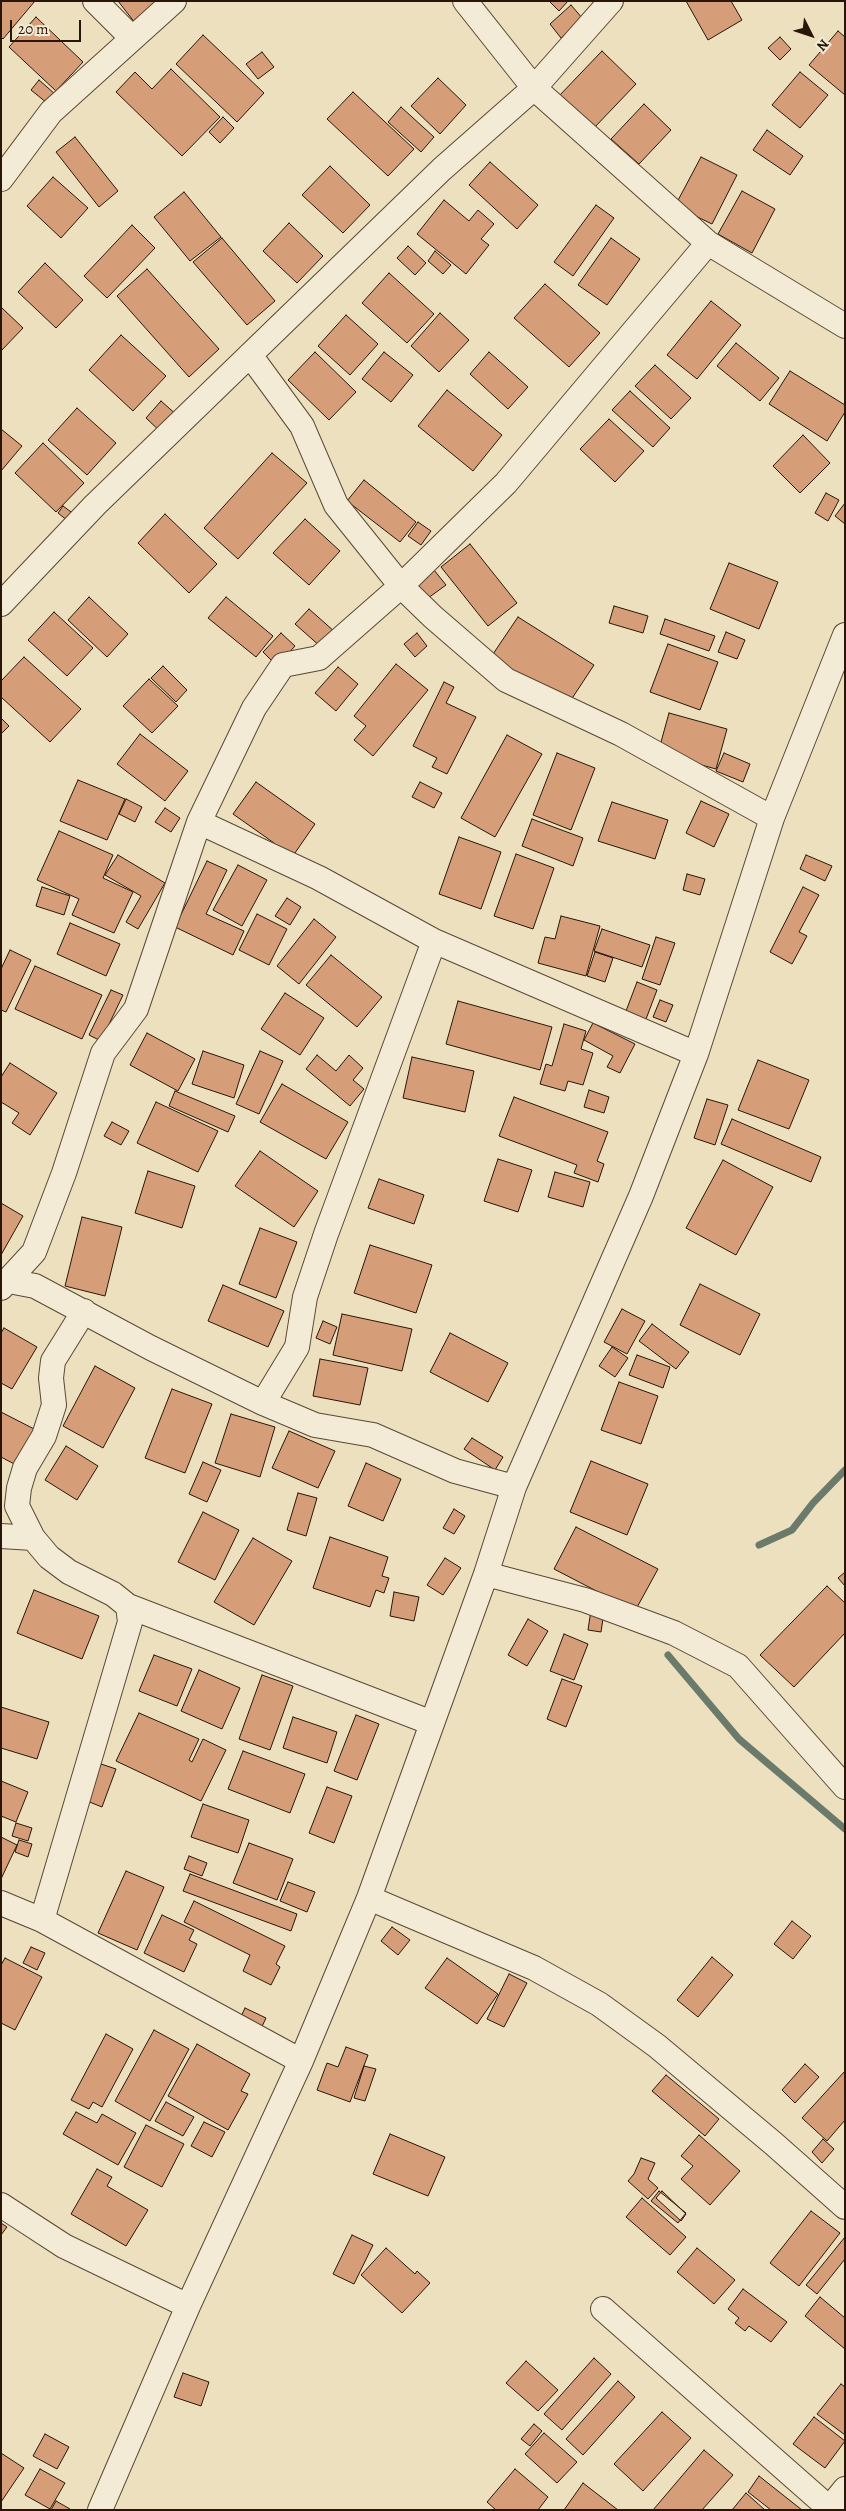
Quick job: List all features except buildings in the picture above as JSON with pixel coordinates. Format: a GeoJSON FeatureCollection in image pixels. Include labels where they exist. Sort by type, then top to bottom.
{"type":"FeatureCollection","features":[{"type":"Feature","properties":{"kind":"street"},"geometry":{"type":"LineString","coordinates":[[95,1],[132,38]]}},
{"type":"Feature","properties":{"kind":"street"},"geometry":{"type":"LineString","coordinates":[[1,179],[51,112],[174,1]]}},
{"type":"Feature","properties":{"kind":"street"},"geometry":{"type":"LineString","coordinates":[[464,1],[534,88],[708,243],[845,326]]}},
{"type":"Feature","properties":{"kind":"street"},"geometry":{"type":"LineString","coordinates":[[1,604],[94,505],[442,169],[534,88],[611,1]]}},
{"type":"Feature","properties":{"kind":"street"},"geometry":{"type":"LineString","coordinates":[[34,1286],[34,1252],[64,1172],[103,1053],[136,1010],[199,822],[254,708],[283,665],[319,658],[402,586],[506,483],[708,243]]}},
{"type":"Feature","properties":{"kind":"street"},"geometry":{"type":"LineString","coordinates":[[250,355],[302,426],[336,504],[402,586],[433,617],[506,680],[621,734],[772,818]]}},
{"type":"Feature","properties":{"kind":"street"},"geometry":{"type":"LineString","coordinates":[[100,2510],[188,2306],[301,2061],[370,1898],[486,1574],[514,1486],[641,1196],[696,1054],[772,818],[845,635]]}},
{"type":"Feature","properties":{"kind":"street"},"geometry":{"type":"LineString","coordinates":[[199,822],[319,878],[434,941],[696,1054]]}},
{"type":"Feature","properties":{"kind":"street"},"geometry":{"type":"LineString","coordinates":[[263,1403],[297,1347],[305,1297],[326,1234],[434,941]]}},
{"type":"Feature","properties":{"kind":"street"},"geometry":{"type":"LineString","coordinates":[[5,1285],[34,1252]]}},
{"type":"Feature","properties":{"kind":"street"},"geometry":{"type":"LineString","coordinates":[[5,1285],[34,1286],[263,1403],[314,1425],[373,1435],[455,1471],[514,1486]]}},
{"type":"Feature","properties":{"kind":"street"},"geometry":{"type":"LineString","coordinates":[[84,1312],[53,1361],[51,1378],[54,1405],[44,1436],[25,1468],[19,1488],[17,1506],[33,1538],[49,1557],[69,1572],[113,1594],[128,1606],[432,1723]]}},
{"type":"Feature","properties":{"kind":"street"},"geometry":{"type":"LineString","coordinates":[[1,1536],[33,1538]]}},
{"type":"Feature","properties":{"kind":"street"},"geometry":{"type":"LineString","coordinates":[[486,1574],[594,1604],[674,1633],[738,1666],[845,1787]]}},
{"type":"Feature","properties":{"kind":"street"},"geometry":{"type":"LineString","coordinates":[[42,1920],[130,1622],[128,1606]]}},
{"type":"Feature","properties":{"kind":"street"},"geometry":{"type":"LineString","coordinates":[[370,1898],[534,1968],[599,2004],[657,2046],[774,2144],[845,2207]]}},
{"type":"Feature","properties":{"kind":"street"},"geometry":{"type":"LineString","coordinates":[[1,1903],[42,1920],[301,2061]]}},
{"type":"Feature","properties":{"kind":"street"},"geometry":{"type":"LineString","coordinates":[[1,2205],[64,2246],[188,2306]]}},
{"type":"Feature","properties":{"kind":"street"},"geometry":{"type":"LineString","coordinates":[[603,2308],[829,2509],[845,2489]]}},
{"type":"Feature","properties":{"kind":"waterway"},"geometry":{"type":"LineString","coordinates":[[759,1545],[792,1530],[813,1503],[845,1470]]}},
{"type":"Feature","properties":{"kind":"waterway"},"geometry":{"type":"LineString","coordinates":[[668,1655],[739,1739],[845,1829]]}}]}
